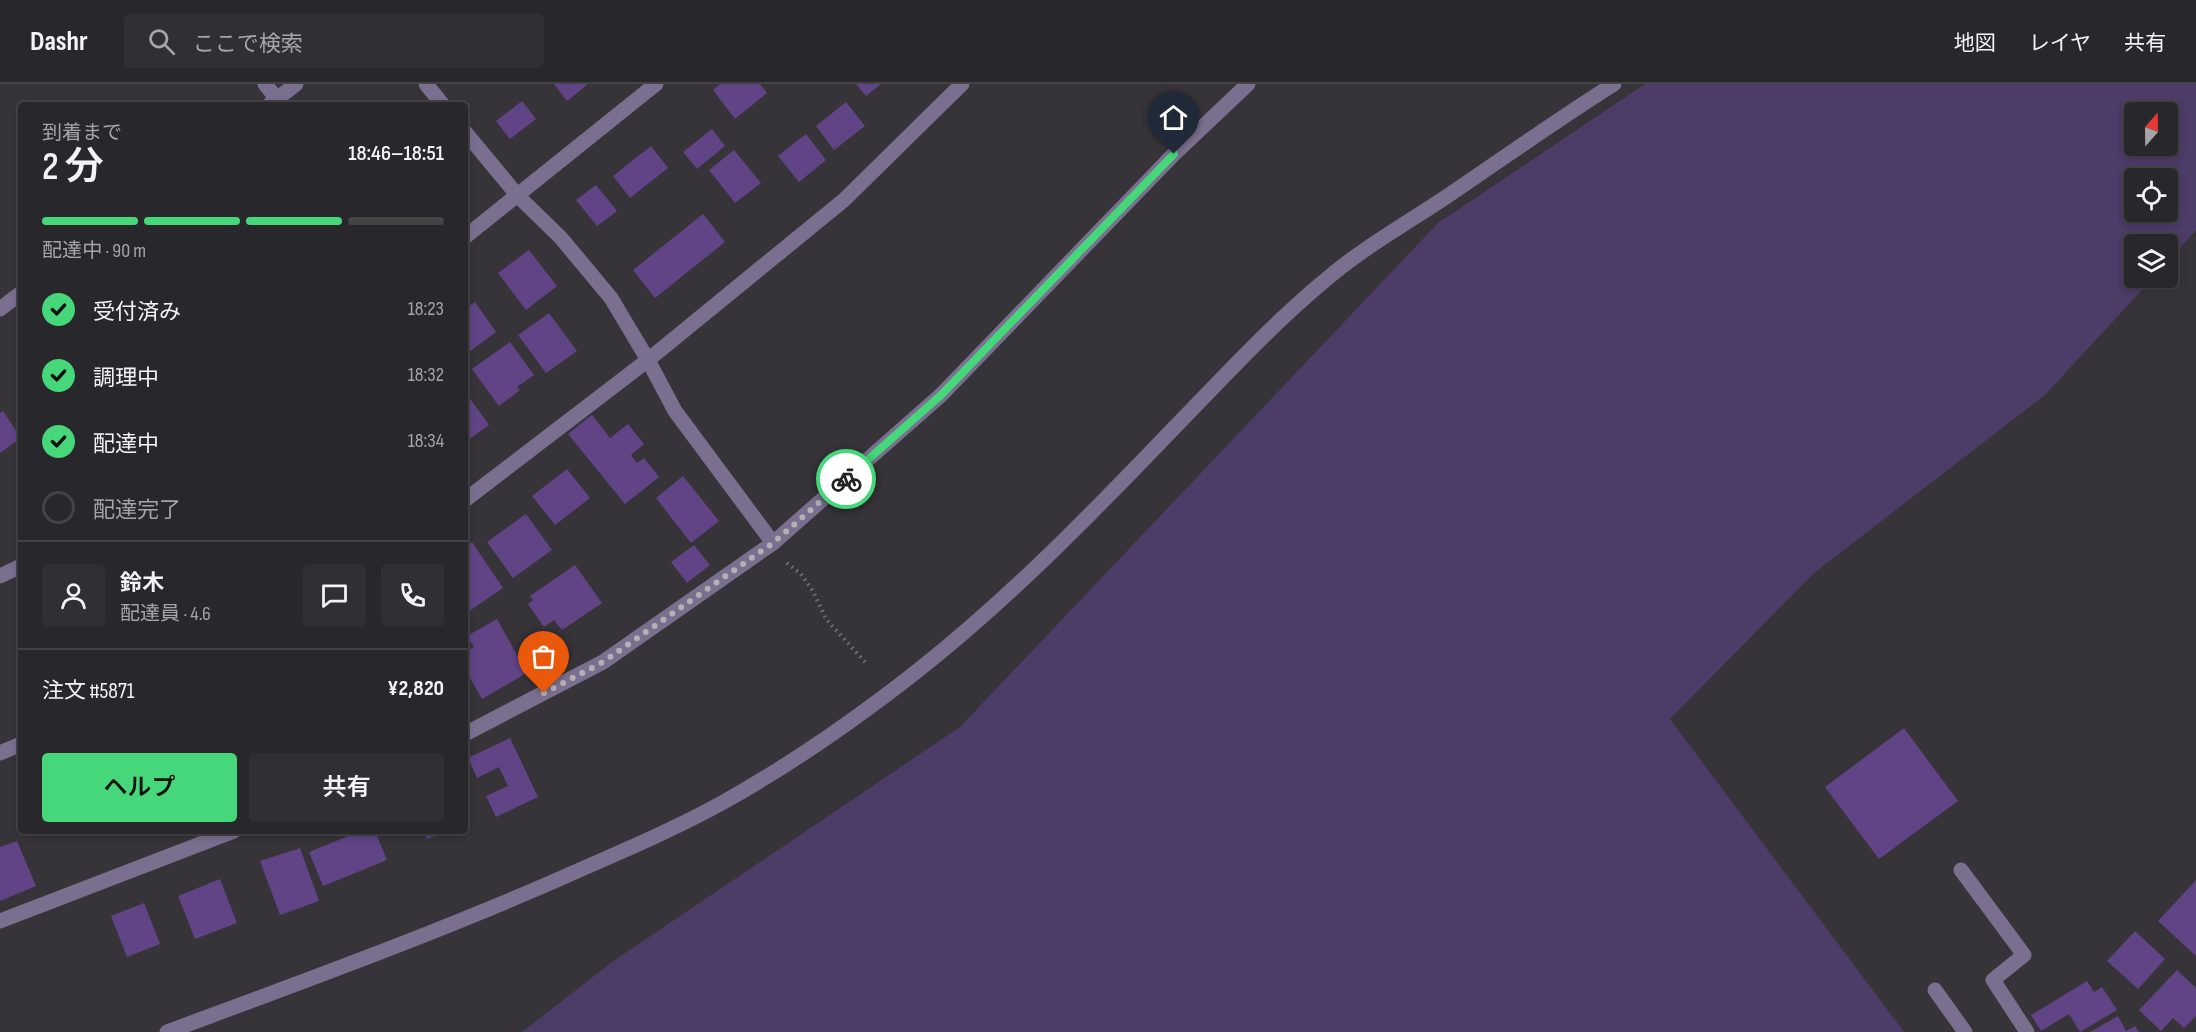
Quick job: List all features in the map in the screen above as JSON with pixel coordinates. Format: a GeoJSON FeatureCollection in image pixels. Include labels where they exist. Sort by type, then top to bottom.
{"type":"FeatureCollection","features":[{"type":"Feature","properties":{"kind":"street"},"geometry":{"type":"LineString","coordinates":[[265,84],[273,102],[296,84]]}},
{"type":"Feature","properties":{"kind":"street"},"geometry":{"type":"LineString","coordinates":[[426,84],[441,102]]}},
{"type":"Feature","properties":{"kind":"street"},"geometry":{"type":"LineString","coordinates":[[468,235],[656,84]]}},
{"type":"Feature","properties":{"kind":"street"},"geometry":{"type":"LineString","coordinates":[[468,498],[648,360],[844,200],[962,84]]}},
{"type":"Feature","properties":{"kind":"street"},"geometry":{"type":"LineString","coordinates":[[468,732],[603,662],[773,543],[941,395],[1174,154],[1248,84]]}},
{"type":"Feature","properties":{"kind":"street"},"geometry":{"type":"LineString","coordinates":[[167,1032],[405,944],[533,891],[700,814],[805,752],[886,695],[969,630],[1073,532],[1246,353],[1324,281],[1379,239],[1442,200],[1614,84]]}},
{"type":"Feature","properties":{"kind":"street"},"geometry":{"type":"LineString","coordinates":[[468,136],[518,196],[561,238],[611,298],[675,411],[773,543]]}},
{"type":"Feature","properties":{"kind":"street"},"geometry":{"type":"LineString","coordinates":[[0,309],[18,295]]}},
{"type":"Feature","properties":{"kind":"street"},"geometry":{"type":"LineString","coordinates":[[0,576],[18,567]]}},
{"type":"Feature","properties":{"kind":"street"},"geometry":{"type":"LineString","coordinates":[[0,753],[18,745]]}},
{"type":"Feature","properties":{"kind":"street"},"geometry":{"type":"LineString","coordinates":[[0,921],[226,834]]}},
{"type":"Feature","properties":{"kind":"street"},"geometry":{"type":"LineString","coordinates":[[1961,870],[2025,955],[1993,980],[2021,1030]]}},
{"type":"Feature","properties":{"kind":"street"},"geometry":{"type":"LineString","coordinates":[[1935,990],[1965,1032]]}},
{"type":"Feature","properties":{"kind":"path"},"geometry":{"type":"LineString","coordinates":[[773,543],[784,560],[801,574],[813,591],[826,619],[866,663]]}},
{"type":"Feature","properties":{"kind":"shaded area"},"geometry":{"type":"Polygon","coordinates":[[[1645,84],[2196,84],[2196,230],[2178,251],[2178,234],[2124,234],[2124,288],[2144,288],[2045,395],[1814,573],[1670,719],[1904,1032],[522,1032],[612,962],[960,727],[1438,223],[1645,84]]]}},
{"type":"Feature","properties":{"kind":"building"},"geometry":{"type":"Polygon","coordinates":[[[554,84],[588,84],[567,101],[554,84]]]}},
{"type":"Feature","properties":{"kind":"building"},"geometry":{"type":"Polygon","coordinates":[[[720,84],[760,84],[767,93],[735,119],[713,90],[720,84]]]}},
{"type":"Feature","properties":{"kind":"building"},"geometry":{"type":"Polygon","coordinates":[[[856,84],[881,84],[866,96],[856,84]]]}},
{"type":"Feature","properties":{"kind":"building"},"geometry":{"type":"Polygon","coordinates":[[[522,101],[536,119],[510,139],[496,121],[522,101]]]}},
{"type":"Feature","properties":{"kind":"building"},"geometry":{"type":"Polygon","coordinates":[[[846,102],[865,126],[834,150],[816,126],[846,102]]]}},
{"type":"Feature","properties":{"kind":"building"},"geometry":{"type":"Polygon","coordinates":[[[712,129],[725,146],[697,169],[683,152],[712,129]]]}},
{"type":"Feature","properties":{"kind":"building"},"geometry":{"type":"Polygon","coordinates":[[[806,134],[826,160],[799,182],[778,156],[806,134]]]}},
{"type":"Feature","properties":{"kind":"building"},"geometry":{"type":"Polygon","coordinates":[[[651,146],[668,168],[630,198],[613,176],[651,146]]]}},
{"type":"Feature","properties":{"kind":"building"},"geometry":{"type":"Polygon","coordinates":[[[734,150],[761,183],[735,203],[709,170],[734,150]]]}},
{"type":"Feature","properties":{"kind":"building"},"geometry":{"type":"Polygon","coordinates":[[[596,185],[617,211],[597,226],[576,200],[596,185]]]}},
{"type":"Feature","properties":{"kind":"building"},"geometry":{"type":"Polygon","coordinates":[[[703,214],[725,242],[655,298],[633,270],[703,214]]]}},
{"type":"Feature","properties":{"kind":"building"},"geometry":{"type":"Polygon","coordinates":[[[529,250],[557,286],[526,310],[498,273],[529,250]]]}},
{"type":"Feature","properties":{"kind":"building"},"geometry":{"type":"Polygon","coordinates":[[[475,302],[496,332],[468,353],[468,307],[475,302]]]}},
{"type":"Feature","properties":{"kind":"building"},"geometry":{"type":"Polygon","coordinates":[[[549,313],[577,351],[546,373],[518,335],[549,313]]]}},
{"type":"Feature","properties":{"kind":"building"},"geometry":{"type":"Polygon","coordinates":[[[510,342],[534,375],[517,387],[520,390],[499,406],[472,369],[510,342]]]}},
{"type":"Feature","properties":{"kind":"building"},"geometry":{"type":"Polygon","coordinates":[[[468,396],[489,425],[468,440],[468,396]]]}},
{"type":"Feature","properties":{"kind":"building"},"geometry":{"type":"Polygon","coordinates":[[[3,411],[18,434],[18,440],[0,453],[0,413],[3,411]]]}},
{"type":"Feature","properties":{"kind":"building"},"geometry":{"type":"Polygon","coordinates":[[[592,415],[610,438],[628,424],[644,444],[631,455],[637,463],[644,458],[659,477],[625,504],[568,434],[592,415]]]}},
{"type":"Feature","properties":{"kind":"building"},"geometry":{"type":"Polygon","coordinates":[[[567,469],[590,498],[555,525],[532,496],[567,469]]]}},
{"type":"Feature","properties":{"kind":"building"},"geometry":{"type":"Polygon","coordinates":[[[683,476],[719,521],[691,543],[656,498],[683,476]]]}},
{"type":"Feature","properties":{"kind":"building"},"geometry":{"type":"Polygon","coordinates":[[[526,514],[552,550],[513,578],[487,542],[526,514]]]}},
{"type":"Feature","properties":{"kind":"building"},"geometry":{"type":"Polygon","coordinates":[[[472,542],[503,588],[468,612],[468,544],[472,542]]]}},
{"type":"Feature","properties":{"kind":"building"},"geometry":{"type":"Polygon","coordinates":[[[694,545],[710,565],[687,583],[671,562],[694,545]]]}},
{"type":"Feature","properties":{"kind":"building"},"geometry":{"type":"Polygon","coordinates":[[[575,565],[602,603],[562,630],[554,620],[544,627],[528,604],[533,600],[530,596],[575,565]]]}},
{"type":"Feature","properties":{"kind":"building"},"geometry":{"type":"Polygon","coordinates":[[[497,619],[527,673],[482,699],[468,674],[468,650],[474,647],[468,635],[497,619]]]}},
{"type":"Feature","properties":{"kind":"building"},"geometry":{"type":"Polygon","coordinates":[[[1904,728],[1958,801],[1879,859],[1825,787],[1904,728]]]}},
{"type":"Feature","properties":{"kind":"building"},"geometry":{"type":"Polygon","coordinates":[[[510,738],[538,797],[496,817],[486,796],[508,786],[499,767],[477,778],[468,758],[510,738]]]}},
{"type":"Feature","properties":{"kind":"building"},"geometry":{"type":"Polygon","coordinates":[[[354,834],[376,834],[387,860],[323,886],[309,852],[354,834]]]}},
{"type":"Feature","properties":{"kind":"building"},"geometry":{"type":"Polygon","coordinates":[[[425,834],[440,834],[427,839],[425,834]]]}},
{"type":"Feature","properties":{"kind":"building"},"geometry":{"type":"Polygon","coordinates":[[[17,841],[36,886],[0,901],[0,847],[17,841]]]}},
{"type":"Feature","properties":{"kind":"building"},"geometry":{"type":"Polygon","coordinates":[[[300,848],[319,901],[280,915],[260,861],[300,848]]]}},
{"type":"Feature","properties":{"kind":"building"},"geometry":{"type":"Polygon","coordinates":[[[220,879],[237,923],[195,939],[178,896],[220,879]]]}},
{"type":"Feature","properties":{"kind":"building"},"geometry":{"type":"Polygon","coordinates":[[[2196,880],[2196,956],[2158,921],[2196,880]]]}},
{"type":"Feature","properties":{"kind":"building"},"geometry":{"type":"Polygon","coordinates":[[[144,903],[160,944],[127,957],[111,916],[144,903]]]}},
{"type":"Feature","properties":{"kind":"building"},"geometry":{"type":"Polygon","coordinates":[[[2135,931],[2165,959],[2138,989],[2107,961],[2135,931]]]}},
{"type":"Feature","properties":{"kind":"building"},"geometry":{"type":"Polygon","coordinates":[[[2177,970],[2196,988],[2196,1016],[2184,1028],[2173,1018],[2161,1031],[2139,1010],[2177,970]]]}},
{"type":"Feature","properties":{"kind":"building"},"geometry":{"type":"Polygon","coordinates":[[[2087,981],[2094,992],[2102,987],[2117,1010],[2080,1032],[2069,1014],[2041,1031],[2031,1015],[2087,981]]]}},
{"type":"Feature","properties":{"kind":"building"},"geometry":{"type":"Polygon","coordinates":[[[2118,1016],[2126,1031],[2135,1026],[2139,1032],[2090,1032],[2118,1016]]]}},
{"type":"Feature","properties":{"kind":"way so far"},"geometry":{"type":"LineString","coordinates":[[544,693],[603,662],[773,543],[846,479]]}},
{"type":"Feature","properties":{"kind":"route"},"geometry":{"type":"LineString","coordinates":[[846,479],[941,395],[1174,154]]}}]}
